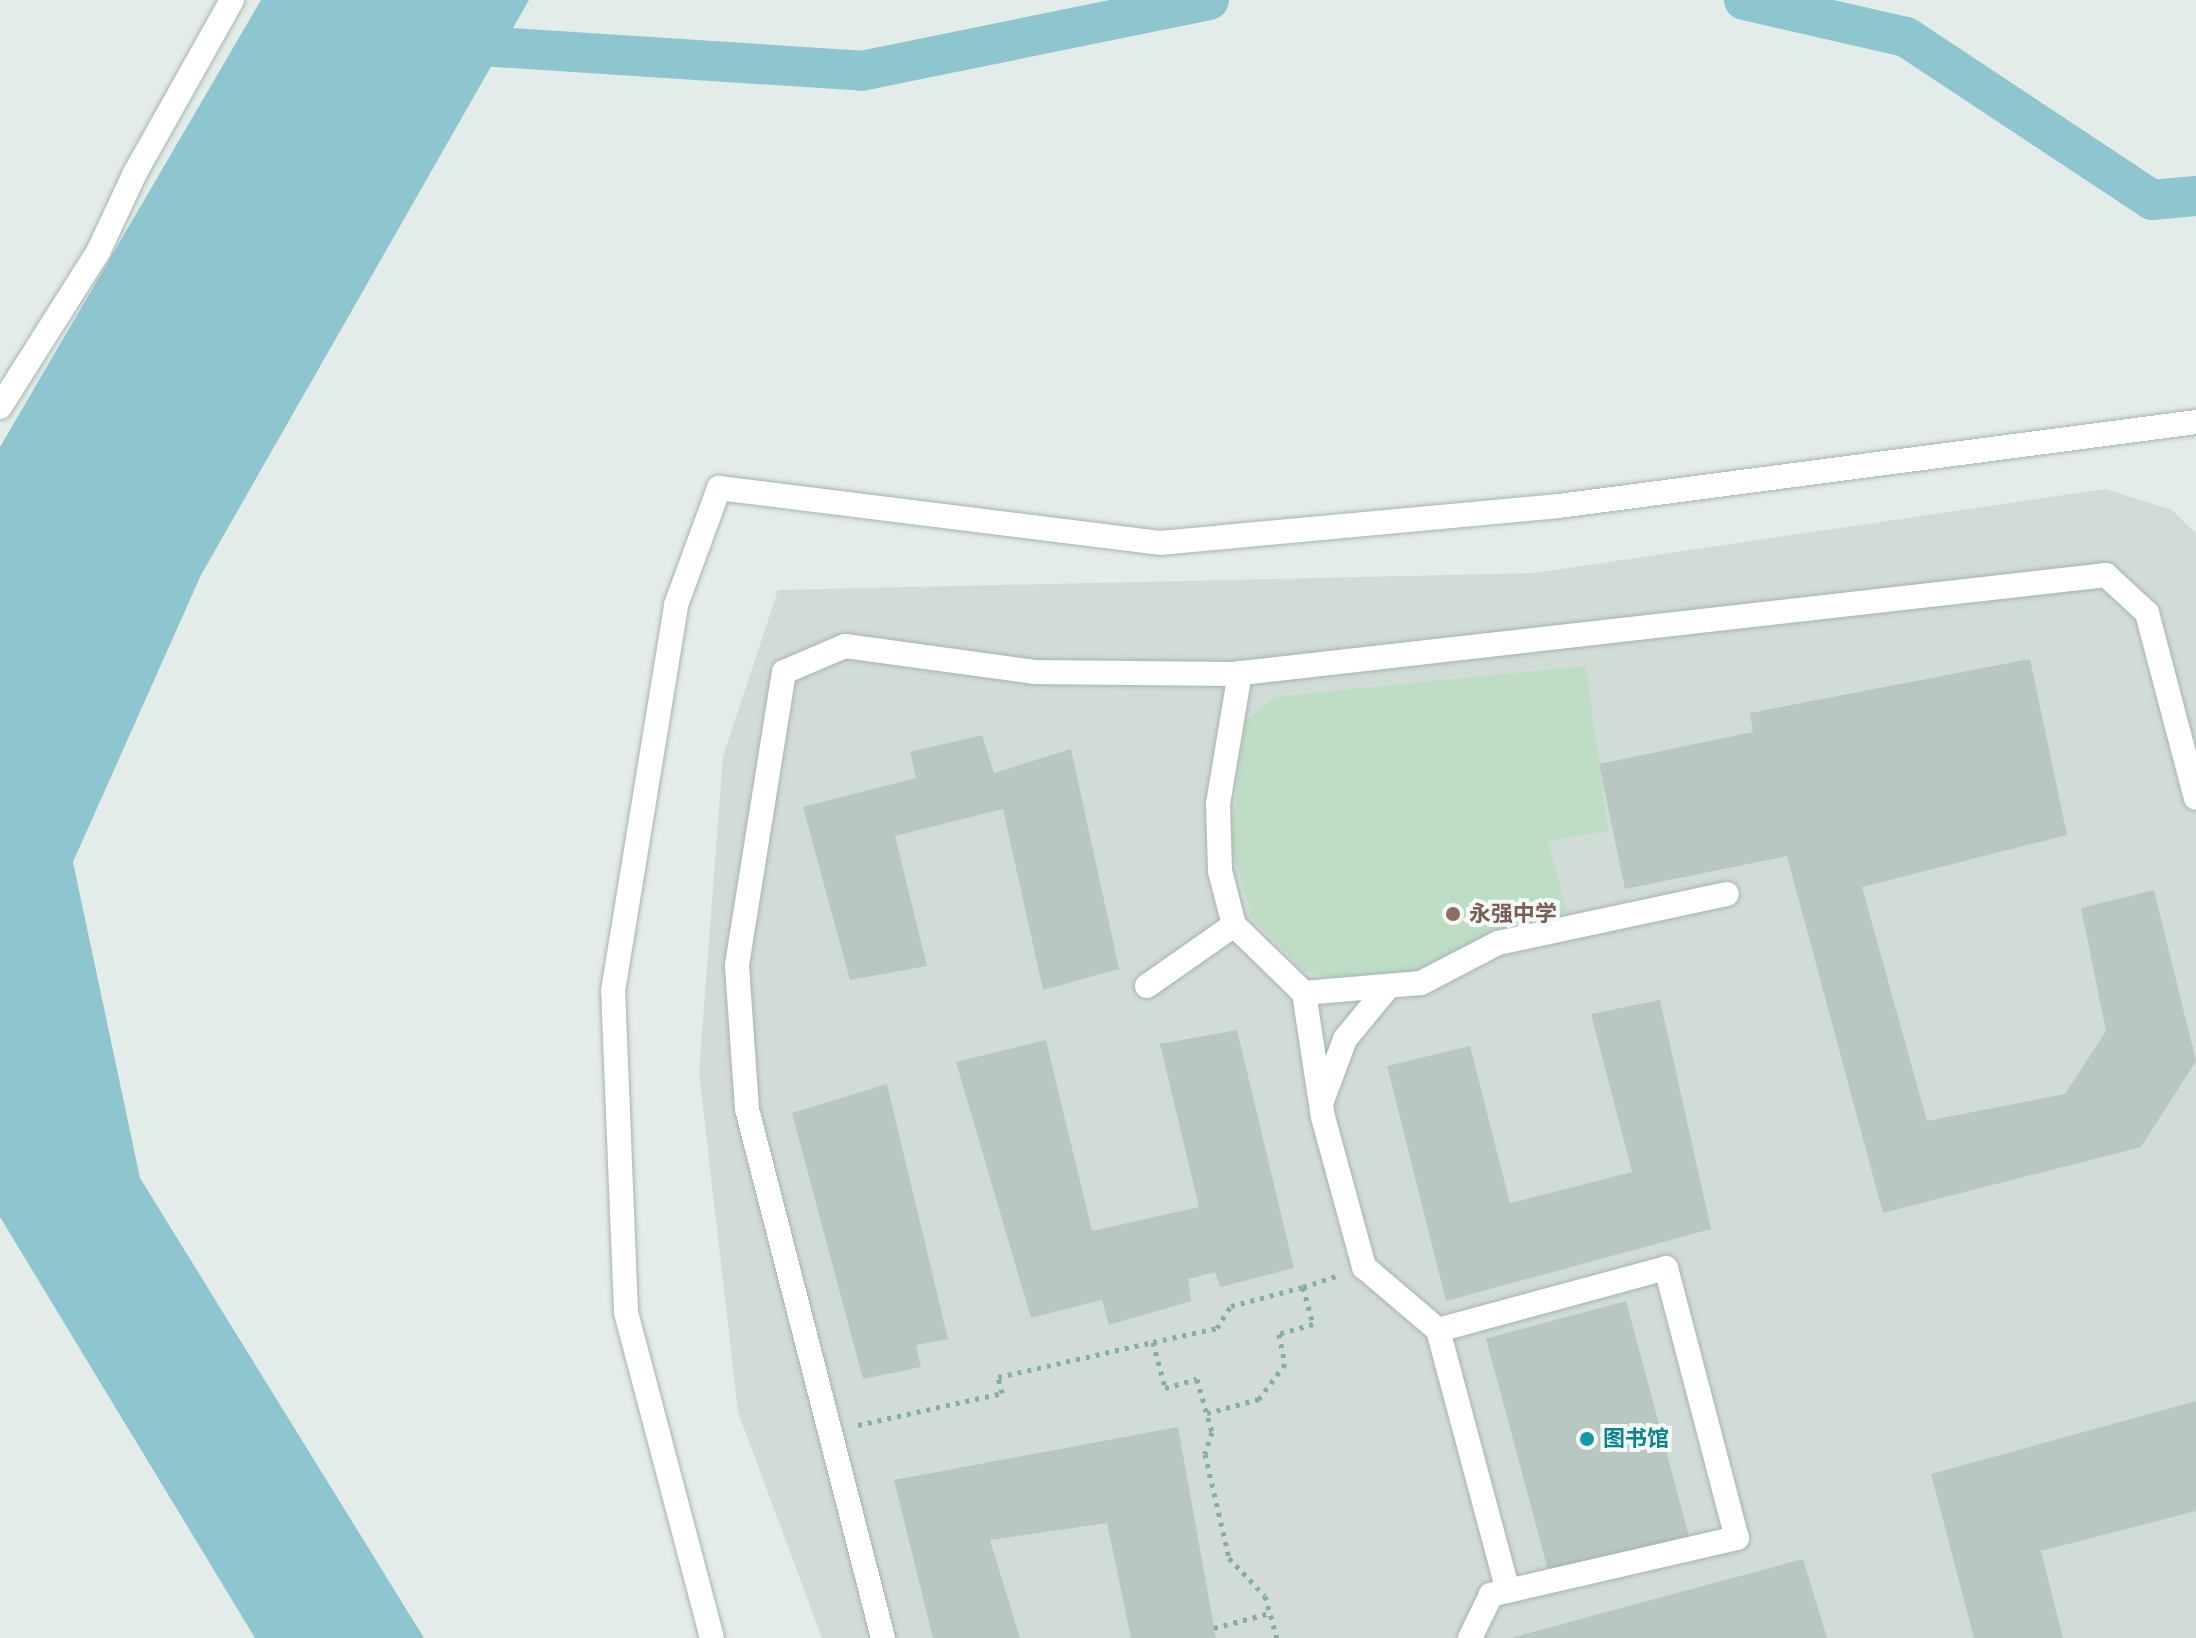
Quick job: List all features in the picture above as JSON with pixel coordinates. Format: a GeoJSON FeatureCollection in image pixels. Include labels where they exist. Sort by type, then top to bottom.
{"type":"FeatureCollection","features":[{"type":"Feature","properties":{"kind":"street"},"geometry":{"type":"LineString","coordinates":[[0,407],[98,252],[135,173],[232,0]]}},
{"type":"Feature","properties":{"kind":"street"},"geometry":{"type":"LineString","coordinates":[[712,1638],[626,1312],[613,991],[676,605],[719,488],[1160,543],[1559,506],[2196,422]]}},
{"type":"Feature","properties":{"kind":"street"},"geometry":{"type":"LineString","coordinates":[[883,1638],[747,1109],[737,965],[784,672],[845,646],[1034,672],[1240,673],[2106,575],[2147,613],[2196,798]]}},
{"type":"Feature","properties":{"kind":"street"},"geometry":{"type":"LineString","coordinates":[[1240,673],[1218,804],[1220,871],[1234,925],[1304,993],[1321,1104],[1364,1267],[1438,1330],[1508,1591]]}},
{"type":"Feature","properties":{"kind":"street"},"geometry":{"type":"LineString","coordinates":[[1304,993],[1421,983],[1498,943],[1727,894]]}},
{"type":"Feature","properties":{"kind":"street"},"geometry":{"type":"LineString","coordinates":[[1147,986],[1234,925]]}},
{"type":"Feature","properties":{"kind":"street"},"geometry":{"type":"LineString","coordinates":[[1321,1104],[1345,1039],[1388,987]]}},
{"type":"Feature","properties":{"kind":"street"},"geometry":{"type":"LineString","coordinates":[[1438,1330],[1666,1268],[1737,1538],[1491,1595],[1470,1638]]}},
{"type":"Feature","properties":{"kind":"path"},"geometry":{"type":"LineString","coordinates":[[830,1431],[1002,1393],[998,1377],[1217,1328],[1231,1306],[1303,1287],[1313,1324],[1279,1334],[1285,1364],[1259,1399],[1207,1413]]}},
{"type":"Feature","properties":{"kind":"path"},"geometry":{"type":"LineString","coordinates":[[1153,1342],[1165,1388],[1197,1379],[1212,1432],[1205,1454],[1229,1558],[1265,1596],[1277,1638]]}},
{"type":"Feature","properties":{"kind":"path"},"geometry":{"type":"LineString","coordinates":[[1214,1628],[1270,1613]]}},
{"type":"Feature","properties":{"kind":"shaded area","name":"永强中学"},"geometry":{"type":"Polygon","coordinates":[[[2105,489],[2172,510],[2196,534],[2196,1638],[822,1638],[738,1412],[699,1072],[723,756],[778,590],[1534,573],[2105,489]]]}},
{"type":"Feature","properties":{"kind":"green space"},"geometry":{"type":"Polygon","coordinates":[[[1586,666],[1608,831],[1548,841],[1569,920],[1496,932],[1413,973],[1356,984],[1305,971],[1252,918],[1231,842],[1244,723],[1275,697],[1586,666]]]}},
{"type":"Feature","properties":{"kind":"water"},"geometry":{"type":"Polygon","coordinates":[[[261,0],[529,0],[201,575],[73,862],[140,1178],[424,1638],[255,1638],[0,1217],[0,447],[261,0]]]}},
{"type":"Feature","properties":{"kind":"building"},"geometry":{"type":"Polygon","coordinates":[[[2030,659],[2067,835],[1862,887],[1927,1121],[2065,1094],[2106,1031],[2081,908],[2154,890],[2196,1061],[2141,1147],[1883,1213],[1787,856],[1625,889],[1599,764],[1753,732],[1750,713],[2030,659]]]}},
{"type":"Feature","properties":{"kind":"building"},"geometry":{"type":"Polygon","coordinates":[[[982,735],[994,773],[1071,749],[1119,969],[1043,990],[1003,809],[895,836],[927,966],[850,980],[803,807],[916,778],[910,752],[982,735]]]}},
{"type":"Feature","properties":{"kind":"building"},"geometry":{"type":"Polygon","coordinates":[[[1660,1000],[1711,1229],[1446,1301],[1387,1066],[1470,1046],[1510,1203],[1632,1172],[1591,1014],[1660,1000]]]}},
{"type":"Feature","properties":{"kind":"building"},"geometry":{"type":"Polygon","coordinates":[[[1237,1030],[1294,1268],[1220,1287],[1215,1272],[1188,1279],[1191,1301],[1109,1325],[1102,1300],[1031,1318],[956,1062],[1046,1040],[1092,1231],[1199,1207],[1160,1044],[1237,1030]]]}},
{"type":"Feature","properties":{"kind":"building"},"geometry":{"type":"Polygon","coordinates":[[[887,1084],[948,1339],[916,1345],[921,1367],[863,1379],[792,1113],[887,1084]]]}},
{"type":"Feature","properties":{"kind":"building","name":"图书馆"},"geometry":{"type":"Polygon","coordinates":[[[1626,1301],[1689,1537],[1549,1574],[1486,1339],[1626,1301]]]}},
{"type":"Feature","properties":{"kind":"building"},"geometry":{"type":"Polygon","coordinates":[[[2196,1401],[2196,1511],[2041,1551],[2063,1638],[1974,1638],[1931,1474],[2196,1401]]]}},
{"type":"Feature","properties":{"kind":"building"},"geometry":{"type":"Polygon","coordinates":[[[1178,1427],[1216,1638],[1131,1638],[1107,1523],[990,1540],[1020,1638],[933,1638],[894,1480],[1178,1427]]]}},
{"type":"Feature","properties":{"kind":"building"},"geometry":{"type":"Polygon","coordinates":[[[1803,1559],[1827,1638],[1514,1638],[1514,1637],[1803,1559]]]}},
{"type":"Feature","properties":{"kind":"waterway"},"geometry":{"type":"LineString","coordinates":[[449,44],[861,71],[1209,0]]}},
{"type":"Feature","properties":{"kind":"waterway"},"geometry":{"type":"LineString","coordinates":[[1744,0],[1906,37],[2152,200],[2196,196]]}},
{"type":"Feature","properties":{"kind":"place","name":"永强中学"},"geometry":{"type":"Point","coordinates":[1453,914]}},
{"type":"Feature","properties":{"kind":"place","name":"图书馆"},"geometry":{"type":"Point","coordinates":[1587,1439]}}]}
